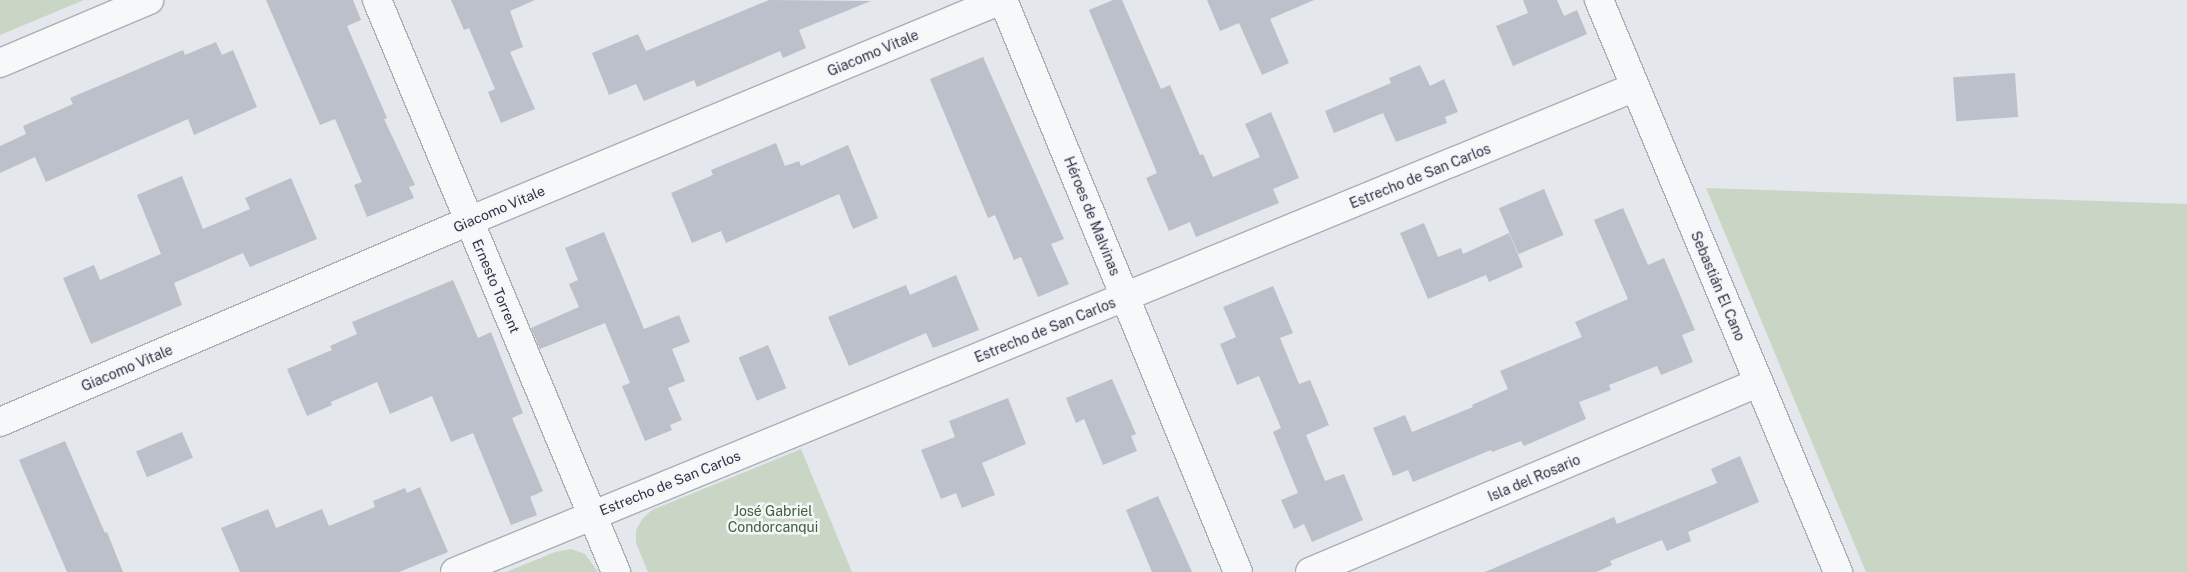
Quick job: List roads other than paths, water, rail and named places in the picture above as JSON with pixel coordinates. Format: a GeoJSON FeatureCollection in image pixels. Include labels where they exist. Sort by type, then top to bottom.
{"type":"FeatureCollection","features":[{"type":"Feature","properties":{"kind":"street"},"geometry":{"type":"LineString","coordinates":[[0,63],[149,0]]}},
{"type":"Feature","properties":{"kind":"street","name":"Ernesto Torrent"},"geometry":{"type":"LineString","coordinates":[[378,0],[616,572]]}},
{"type":"Feature","properties":{"kind":"street","name":"Giacomo Vitale"},"geometry":{"type":"LineString","coordinates":[[0,422],[469,222],[1002,0]]}},
{"type":"Feature","properties":{"kind":"street","name":"Héroes de Malvinas"},"geometry":{"type":"LineString","coordinates":[[1002,0],[1238,572]]}},
{"type":"Feature","properties":{"kind":"street","name":"Sebastián El Cano"},"geometry":{"type":"LineString","coordinates":[[1599,0],[1838,572]]}},
{"type":"Feature","properties":{"kind":"street","name":"Estrecho de San Carlos"},"geometry":{"type":"LineString","coordinates":[[455,572],[1635,87]]}},
{"type":"Feature","properties":{"kind":"street","name":"Isla del Rosario"},"geometry":{"type":"LineString","coordinates":[[1310,572],[1758,384]]}},
{"type":"Feature","properties":{"kind":"park label","name":"José Gabriel Condorcanqui"},"geometry":{"type":"Point","coordinates":[773,520]}}]}
